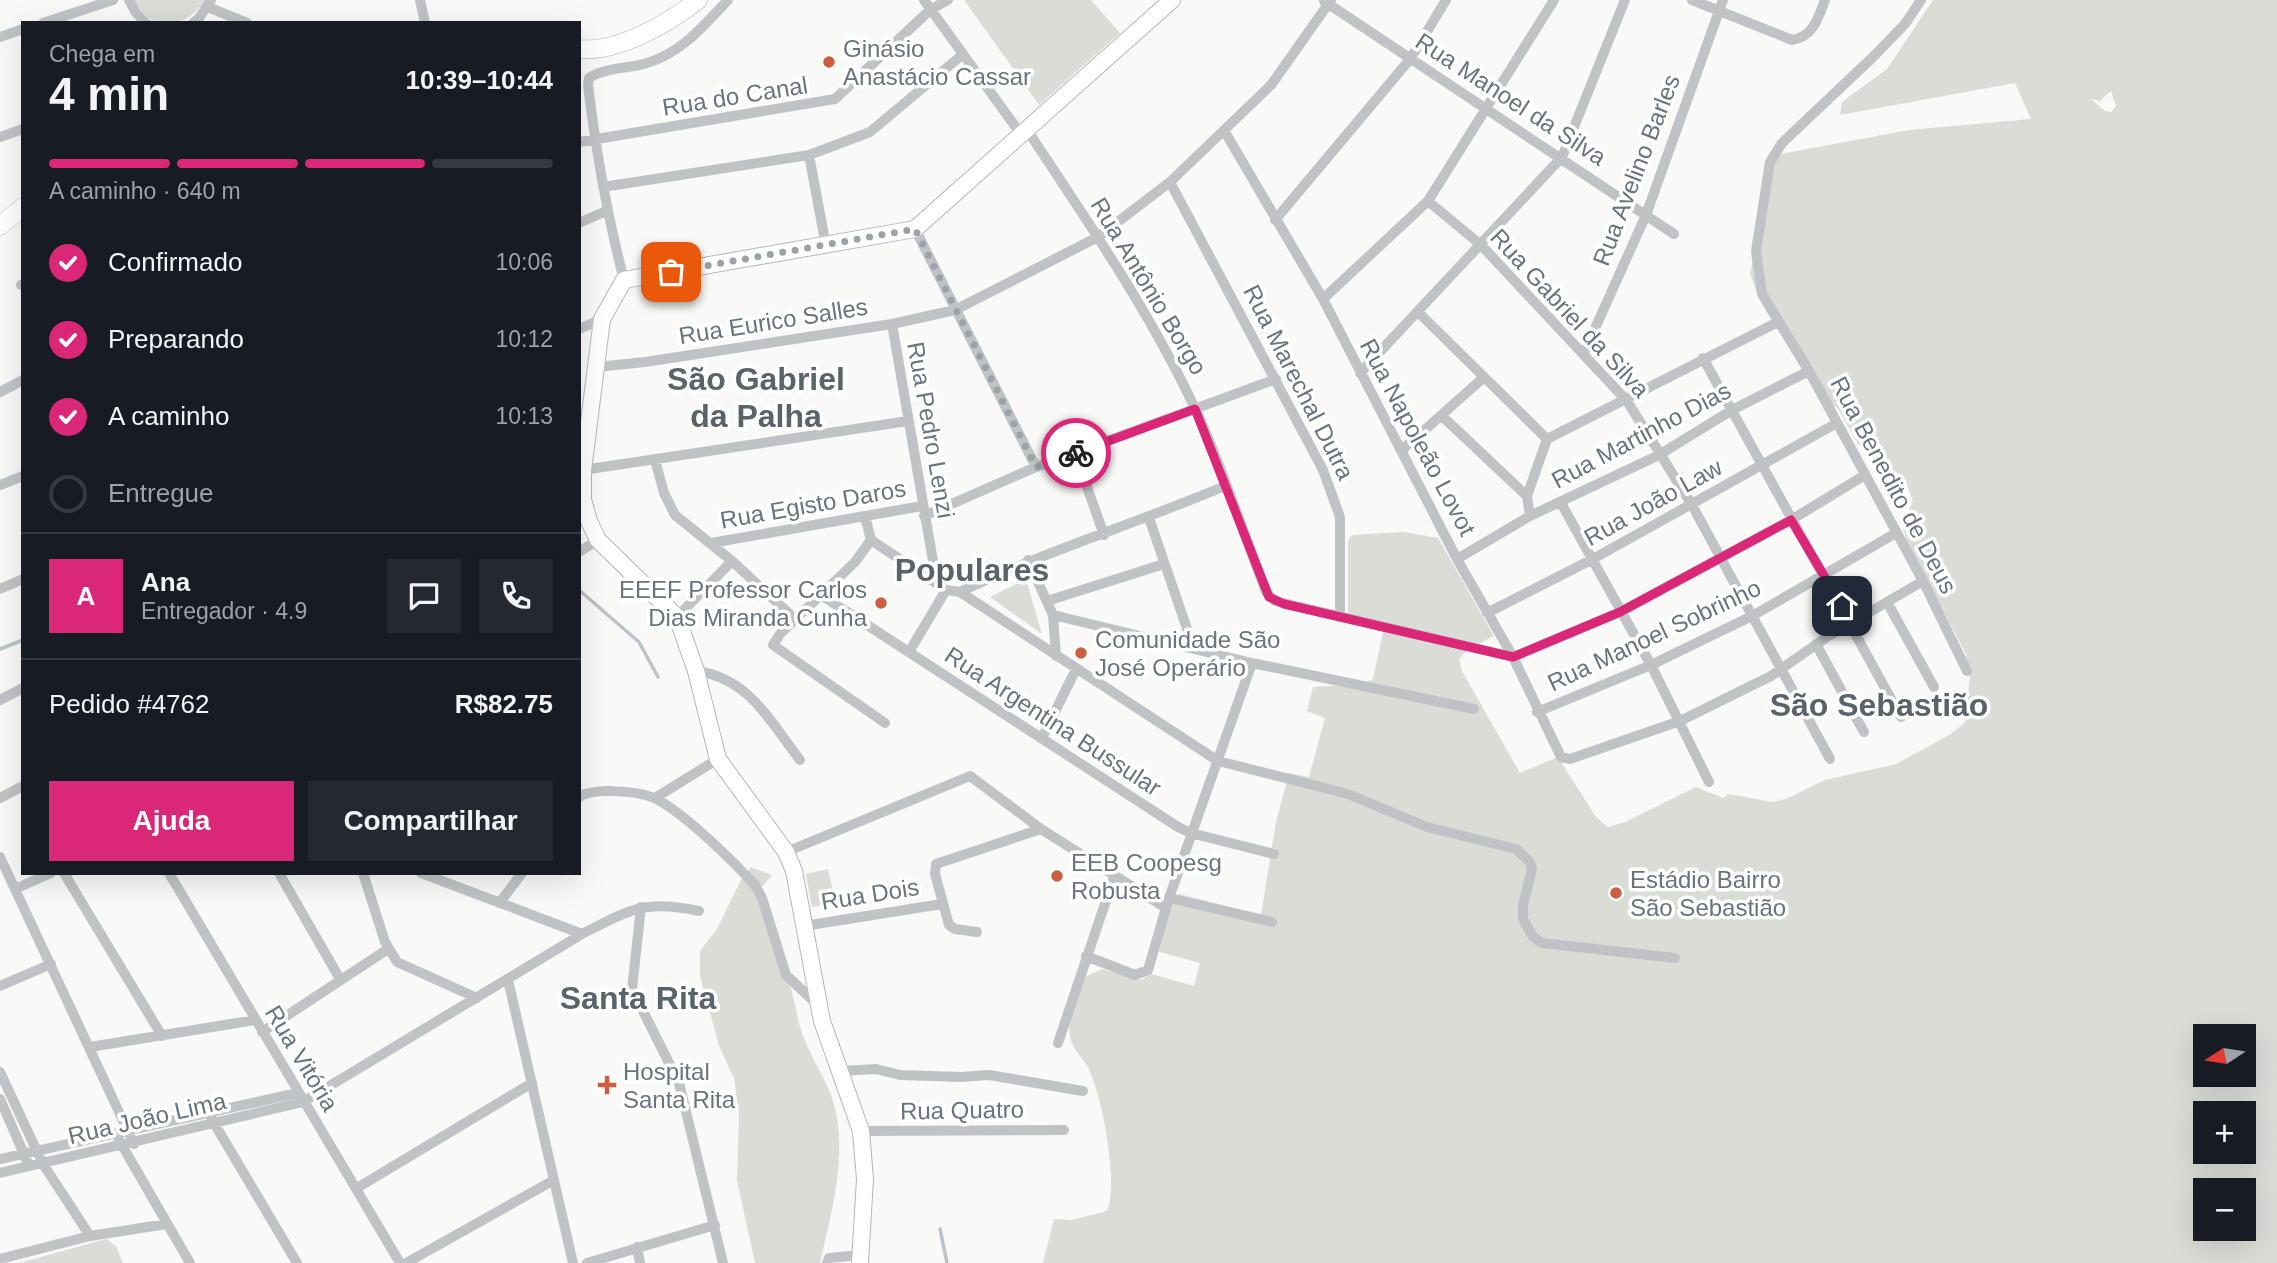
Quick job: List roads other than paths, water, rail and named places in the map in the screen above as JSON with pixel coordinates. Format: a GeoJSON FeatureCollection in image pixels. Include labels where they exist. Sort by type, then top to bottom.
{"type":"FeatureCollection","features":[{"type":"Feature","properties":{"kind":"main road"},"geometry":{"type":"LineString","coordinates":[[581,51],[659,29],[698,0]]}},
{"type":"Feature","properties":{"kind":"main road"},"geometry":{"type":"LineString","coordinates":[[0,226],[21,209]]}},
{"type":"Feature","properties":{"kind":"street"},"geometry":{"type":"LineString","coordinates":[[49,21],[113,0]]}},
{"type":"Feature","properties":{"kind":"street"},"geometry":{"type":"LineString","coordinates":[[129,0],[144,21]]}},
{"type":"Feature","properties":{"kind":"street"},"geometry":{"type":"LineString","coordinates":[[420,0],[425,21]]}},
{"type":"Feature","properties":{"kind":"street"},"geometry":{"type":"LineString","coordinates":[[728,0],[683,47],[649,63],[608,71],[589,78],[587,85],[594,140],[606,211],[624,280],[602,319],[583,470],[583,500],[598,540],[677,617],[696,671],[718,759],[786,852],[794,871],[818,1005],[861,1131],[865,1179],[860,1259],[829,1258],[827,1263]]}},
{"type":"Feature","properties":{"kind":"street","name":"Rua Antônio Borgo"},"geometry":{"type":"LineString","coordinates":[[924,0],[962,55],[1023,130],[1098,237],[1195,409],[1266,592],[1275,601],[1340,615]]}},
{"type":"Feature","properties":{"kind":"street","name":"Rua do Canal"},"geometry":{"type":"LineString","coordinates":[[581,142],[835,99],[930,10],[948,0]]}},
{"type":"Feature","properties":{"kind":"street"},"geometry":{"type":"LineString","coordinates":[[624,280],[915,229],[1172,0]]}},
{"type":"Feature","properties":{"kind":"street"},"geometry":{"type":"LineString","coordinates":[[1275,220],[1411,58],[1446,0]]}},
{"type":"Feature","properties":{"kind":"street"},"geometry":{"type":"LineString","coordinates":[[1323,299],[1428,201],[1554,0]]}},
{"type":"Feature","properties":{"kind":"street"},"geometry":{"type":"LineString","coordinates":[[1360,373],[1419,313],[1562,157],[1625,0]]}},
{"type":"Feature","properties":{"kind":"street"},"geometry":{"type":"LineString","coordinates":[[1692,0],[1792,40],[1805,36],[1814,27],[1825,0]]}},
{"type":"Feature","properties":{"kind":"street","name":"Rua Avelino Barles"},"geometry":{"type":"LineString","coordinates":[[1584,353],[1646,215],[1723,0]]}},
{"type":"Feature","properties":{"kind":"street","name":"Rua Benedito de Deus"},"geometry":{"type":"LineString","coordinates":[[1921,0],[1905,24],[1782,143],[1770,162],[1756,251],[1762,294],[1809,371],[1923,581],[1966,671]]}},
{"type":"Feature","properties":{"kind":"street","name":"Rua Manoel da Silva"},"geometry":{"type":"LineString","coordinates":[[1327,2],[1674,234]]}},
{"type":"Feature","properties":{"kind":"street","name":"Rua Eurico Salles"},"geometry":{"type":"LineString","coordinates":[[597,367],[892,324],[955,310],[1098,237],[1170,181],[1225,132],[1271,85],[1327,2]]}},
{"type":"Feature","properties":{"kind":"street"},"geometry":{"type":"LineString","coordinates":[[195,21],[209,4],[243,21]]}},
{"type":"Feature","properties":{"kind":"street"},"geometry":{"type":"LineString","coordinates":[[0,37],[21,30]]}},
{"type":"Feature","properties":{"kind":"street"},"geometry":{"type":"LineString","coordinates":[[603,187],[809,155],[870,132],[962,55]]}},
{"type":"Feature","properties":{"kind":"street"},"geometry":{"type":"LineString","coordinates":[[0,137],[21,130]]}},
{"type":"Feature","properties":{"kind":"street","name":"Rua Napoleão Lovot"},"geometry":{"type":"LineString","coordinates":[[1225,132],[1323,299],[1457,559],[1513,657],[1557,753],[1570,759],[1680,721]]}},
{"type":"Feature","properties":{"kind":"street"},"geometry":{"type":"LineString","coordinates":[[809,155],[826,246]]}},
{"type":"Feature","properties":{"kind":"street","name":"Rua Marechal Dutra"},"geometry":{"type":"LineString","coordinates":[[1170,181],[1276,379],[1335,499],[1340,517],[1340,615]]}},
{"type":"Feature","properties":{"kind":"street","name":"Rua Gabriel da Silva"},"geometry":{"type":"LineString","coordinates":[[1428,201],[1481,245],[1627,401],[1722,557],[1780,670],[1830,759]]}},
{"type":"Feature","properties":{"kind":"street"},"geometry":{"type":"LineString","coordinates":[[581,222],[606,211]]}},
{"type":"Feature","properties":{"kind":"street"},"geometry":{"type":"LineString","coordinates":[[915,229],[1036,467]]}},
{"type":"Feature","properties":{"kind":"street"},"geometry":{"type":"LineString","coordinates":[[1419,313],[1546,439]]}},
{"type":"Feature","properties":{"kind":"street"},"geometry":{"type":"LineString","coordinates":[[581,328],[602,319]]}},
{"type":"Feature","properties":{"kind":"street"},"geometry":{"type":"LineString","coordinates":[[1530,516],[1527,496],[1546,439],[1627,401],[1703,358],[1778,322]]}},
{"type":"Feature","properties":{"kind":"street","name":"Rua Pedro Lenzi"},"geometry":{"type":"LineString","coordinates":[[892,324],[923,511],[941,587]]}},
{"type":"Feature","properties":{"kind":"street"},"geometry":{"type":"LineString","coordinates":[[1703,358],[1764,465],[1791,520],[1824,573],[1901,717]]}},
{"type":"Feature","properties":{"kind":"street","name":"Rua Martinho Dias"},"geometry":{"type":"LineString","coordinates":[[1457,559],[1530,516],[1659,455],[1732,410],[1809,371]]}},
{"type":"Feature","properties":{"kind":"street"},"geometry":{"type":"LineString","coordinates":[[1401,451],[1483,378]]}},
{"type":"Feature","properties":{"kind":"street","name":"Rua Egisto Daros"},"geometry":{"type":"LineString","coordinates":[[711,543],[865,516],[923,511],[1276,379]]}},
{"type":"Feature","properties":{"kind":"street"},"geometry":{"type":"LineString","coordinates":[[0,392],[21,381]]}},
{"type":"Feature","properties":{"kind":"street"},"geometry":{"type":"LineString","coordinates":[[1442,416],[1527,496]]}},
{"type":"Feature","properties":{"kind":"street"},"geometry":{"type":"LineString","coordinates":[[583,470],[908,421]]}},
{"type":"Feature","properties":{"kind":"street","name":"Rua João Law"},"geometry":{"type":"LineString","coordinates":[[1487,613],[1591,560],[1837,423]]}},
{"type":"Feature","properties":{"kind":"street"},"geometry":{"type":"LineString","coordinates":[[1075,453],[1104,535]]}},
{"type":"Feature","properties":{"kind":"street"},"geometry":{"type":"LineString","coordinates":[[654,460],[664,493],[675,515],[732,561],[796,620]]}},
{"type":"Feature","properties":{"kind":"street"},"geometry":{"type":"LineString","coordinates":[[1340,615],[1513,657],[1620,612],[1791,520],[1865,475]]}},
{"type":"Feature","properties":{"kind":"street"},"geometry":{"type":"LineString","coordinates":[[0,485],[21,476]]}},
{"type":"Feature","properties":{"kind":"street"},"geometry":{"type":"LineString","coordinates":[[960,592],[1028,560],[1104,535],[1225,486]]}},
{"type":"Feature","properties":{"kind":"street"},"geometry":{"type":"LineString","coordinates":[[1560,503],[1651,665],[1709,782]]}},
{"type":"Feature","properties":{"kind":"street"},"geometry":{"type":"LineString","coordinates":[[865,516],[871,540],[941,587],[960,592],[1218,761],[1348,794],[1427,827],[1516,849],[1525,855],[1532,869],[1523,905],[1523,919],[1533,937],[1542,943],[1675,958]]}},
{"type":"Feature","properties":{"kind":"street"},"geometry":{"type":"LineString","coordinates":[[1149,518],[1194,649]]}},
{"type":"Feature","properties":{"kind":"street","name":"Rua Manoel Sobrinho"},"geometry":{"type":"LineString","coordinates":[[1537,712],[1651,665],[1754,615],[1896,533]]}},
{"type":"Feature","properties":{"kind":"street"},"geometry":{"type":"LineString","coordinates":[[581,551],[598,540]]}},
{"type":"Feature","properties":{"kind":"street"},"geometry":{"type":"LineString","coordinates":[[871,540],[855,562],[774,642],[776,649],[886,723]]}},
{"type":"Feature","properties":{"kind":"street"},"geometry":{"type":"LineString","coordinates":[[1028,560],[1053,615],[1056,656]]}},
{"type":"Feature","properties":{"kind":"street"},"geometry":{"type":"LineString","coordinates":[[677,617],[732,561]]}},
{"type":"Feature","properties":{"kind":"street"},"geometry":{"type":"LineString","coordinates":[[1047,601],[1164,564]]}},
{"type":"Feature","properties":{"kind":"street"},"geometry":{"type":"LineString","coordinates":[[0,589],[21,580]]}},
{"type":"Feature","properties":{"kind":"street"},"geometry":{"type":"LineString","coordinates":[[1680,721],[1780,670],[1815,644],[1923,581]]}},
{"type":"Feature","properties":{"kind":"street"},"geometry":{"type":"LineString","coordinates":[[909,652],[941,587]]}},
{"type":"Feature","properties":{"kind":"street","name":"Rua Argentina Bussular"},"geometry":{"type":"LineString","coordinates":[[821,595],[1191,833],[1274,854]]}},
{"type":"Feature","properties":{"kind":"street"},"geometry":{"type":"LineString","coordinates":[[1887,602],[1934,687]]}},
{"type":"Feature","properties":{"kind":"street"},"geometry":{"type":"LineString","coordinates":[[1053,615],[1252,663],[1474,709]]}},
{"type":"Feature","properties":{"kind":"street"},"geometry":{"type":"LineString","coordinates":[[1815,644],[1864,732]]}},
{"type":"Feature","properties":{"kind":"street"},"geometry":{"type":"LineString","coordinates":[[1086,956],[1135,975],[1145,973],[1191,833],[1252,663]]}},
{"type":"Feature","properties":{"kind":"street"},"geometry":{"type":"LineString","coordinates":[[1042,738],[1076,669]]}},
{"type":"Feature","properties":{"kind":"street"},"geometry":{"type":"LineString","coordinates":[[696,671],[719,674],[738,685],[800,760]]}},
{"type":"Feature","properties":{"kind":"street"},"geometry":{"type":"LineString","coordinates":[[2,695],[21,689]]}},
{"type":"Feature","properties":{"kind":"street"},"geometry":{"type":"LineString","coordinates":[[655,798],[718,759]]}},
{"type":"Feature","properties":{"kind":"street"},"geometry":{"type":"LineString","coordinates":[[786,852],[970,776],[1041,829],[1114,877],[1167,903],[1272,922]]}},
{"type":"Feature","properties":{"kind":"street"},"geometry":{"type":"LineString","coordinates":[[0,798],[21,787]]}},
{"type":"Feature","properties":{"kind":"street"},"geometry":{"type":"LineString","coordinates":[[581,796],[597,790],[655,798],[676,812],[755,885],[762,898],[778,957],[789,982],[818,1005]]}},
{"type":"Feature","properties":{"kind":"street"},"geometry":{"type":"LineString","coordinates":[[977,932],[952,928],[942,904],[934,871],[937,863],[1041,829]]}},
{"type":"Feature","properties":{"kind":"street"},"geometry":{"type":"LineString","coordinates":[[0,857],[128,1132],[128,1145]]}},
{"type":"Feature","properties":{"kind":"street"},"geometry":{"type":"LineString","coordinates":[[15,889],[46,875]]}},
{"type":"Feature","properties":{"kind":"street"},"geometry":{"type":"LineString","coordinates":[[65,875],[162,1036]]}},
{"type":"Feature","properties":{"kind":"street","name":"Rua Vitória"},"geometry":{"type":"LineString","coordinates":[[170,875],[400,1263]]}},
{"type":"Feature","properties":{"kind":"street"},"geometry":{"type":"LineString","coordinates":[[280,875],[340,979]]}},
{"type":"Feature","properties":{"kind":"street"},"geometry":{"type":"LineString","coordinates":[[364,875],[388,949],[403,968],[477,998]]}},
{"type":"Feature","properties":{"kind":"street"},"geometry":{"type":"LineString","coordinates":[[427,875],[582,934]]}},
{"type":"Feature","properties":{"kind":"street"},"geometry":{"type":"LineString","coordinates":[[501,901],[520,875]]}},
{"type":"Feature","properties":{"kind":"street"},"geometry":{"type":"LineString","coordinates":[[1058,1043],[1114,877]]}},
{"type":"Feature","properties":{"kind":"street"},"geometry":{"type":"LineString","coordinates":[[300,1097],[477,998],[582,934],[641,906],[663,904],[699,911]]}},
{"type":"Feature","properties":{"kind":"street","name":"Rua Dois"},"geometry":{"type":"LineString","coordinates":[[804,926],[942,904]]}},
{"type":"Feature","properties":{"kind":"street"},"geometry":{"type":"LineString","coordinates":[[641,906],[631,977],[637,1000],[679,1083],[723,1263]]}},
{"type":"Feature","properties":{"kind":"street"},"geometry":{"type":"LineString","coordinates":[[262,1032],[388,949]]}},
{"type":"Feature","properties":{"kind":"street"},"geometry":{"type":"LineString","coordinates":[[0,986],[51,964]]}},
{"type":"Feature","properties":{"kind":"street"},"geometry":{"type":"LineString","coordinates":[[508,980],[573,1263]]}},
{"type":"Feature","properties":{"kind":"street"},"geometry":{"type":"LineString","coordinates":[[90,1047],[255,1020]]}},
{"type":"Feature","properties":{"kind":"street"},"geometry":{"type":"LineString","coordinates":[[840,1070],[876,1069],[900,1075],[989,1075],[1083,1091]]}},
{"type":"Feature","properties":{"kind":"street"},"geometry":{"type":"LineString","coordinates":[[0,1072],[43,1164],[90,1236]]}},
{"type":"Feature","properties":{"kind":"street"},"geometry":{"type":"LineString","coordinates":[[357,1188],[532,1083]]}},
{"type":"Feature","properties":{"kind":"street","name":"Rua João Lima"},"geometry":{"type":"LineString","coordinates":[[0,1159],[208,1113],[300,1097]]}},
{"type":"Feature","properties":{"kind":"street","name":"Rua João Lima"},"geometry":{"type":"LineString","coordinates":[[0,1173],[215,1124],[300,1097]]}},
{"type":"Feature","properties":{"kind":"street"},"geometry":{"type":"LineString","coordinates":[[0,1099],[30,1167]]}},
{"type":"Feature","properties":{"kind":"street"},"geometry":{"type":"LineString","coordinates":[[208,1113],[298,1263]]}},
{"type":"Feature","properties":{"kind":"street","name":"Rua Quatro"},"geometry":{"type":"LineString","coordinates":[[861,1131],[1064,1130]]}},
{"type":"Feature","properties":{"kind":"street"},"geometry":{"type":"LineString","coordinates":[[116,1135],[128,1145],[167,1224],[190,1263]]}},
{"type":"Feature","properties":{"kind":"street"},"geometry":{"type":"LineString","coordinates":[[406,1263],[554,1180]]}},
{"type":"Feature","properties":{"kind":"street"},"geometry":{"type":"LineString","coordinates":[[0,1259],[90,1236],[167,1224]]}},
{"type":"Feature","properties":{"kind":"street"},"geometry":{"type":"LineString","coordinates":[[587,1263],[715,1225]]}},
{"type":"Feature","properties":{"kind":"street"},"geometry":{"type":"LineString","coordinates":[[637,1247],[640,1263]]}},
{"type":"Feature","properties":{"kind":"waterway"},"geometry":{"type":"LineString","coordinates":[[581,592],[639,642],[658,677]]}},
{"type":"Feature","properties":{"kind":"waterway"},"geometry":{"type":"LineString","coordinates":[[0,649],[21,641]]}},
{"type":"Feature","properties":{"kind":"waterway"},"geometry":{"type":"LineString","coordinates":[[940,1229],[947,1263]]}},
{"type":"Feature","properties":{"kind":"place","name":"Ginásio Anastácio Cassar"},"geometry":{"type":"Point","coordinates":[829,62]}},
{"type":"Feature","properties":{"kind":"place","name":"EEEF Professor Carlos Dias Miranda Cunha"},"geometry":{"type":"Point","coordinates":[881,603]}},
{"type":"Feature","properties":{"kind":"place","name":"Comunidade São José Operário"},"geometry":{"type":"Point","coordinates":[1081,653]}},
{"type":"Feature","properties":{"kind":"place","name":"EEB Coopesg Robusta"},"geometry":{"type":"Point","coordinates":[1057,876]}},
{"type":"Feature","properties":{"kind":"place","name":"Estádio Bairro São Sebastião"},"geometry":{"type":"Point","coordinates":[1616,893]}},
{"type":"Feature","properties":{"kind":"place","name":"Hospital Santa Rita"},"geometry":{"type":"Point","coordinates":[607,1085]}},
{"type":"Feature","properties":{"kind":"district","name":"São Gabriel da Palha"},"geometry":{"type":"Point","coordinates":[756,398]}},
{"type":"Feature","properties":{"kind":"district","name":"Populares"},"geometry":{"type":"Point","coordinates":[972,570]}},
{"type":"Feature","properties":{"kind":"district","name":"São Sebastião"},"geometry":{"type":"Point","coordinates":[1879,705]}},
{"type":"Feature","properties":{"kind":"district","name":"Santa Rita"},"geometry":{"type":"Point","coordinates":[638,998]}}]}
